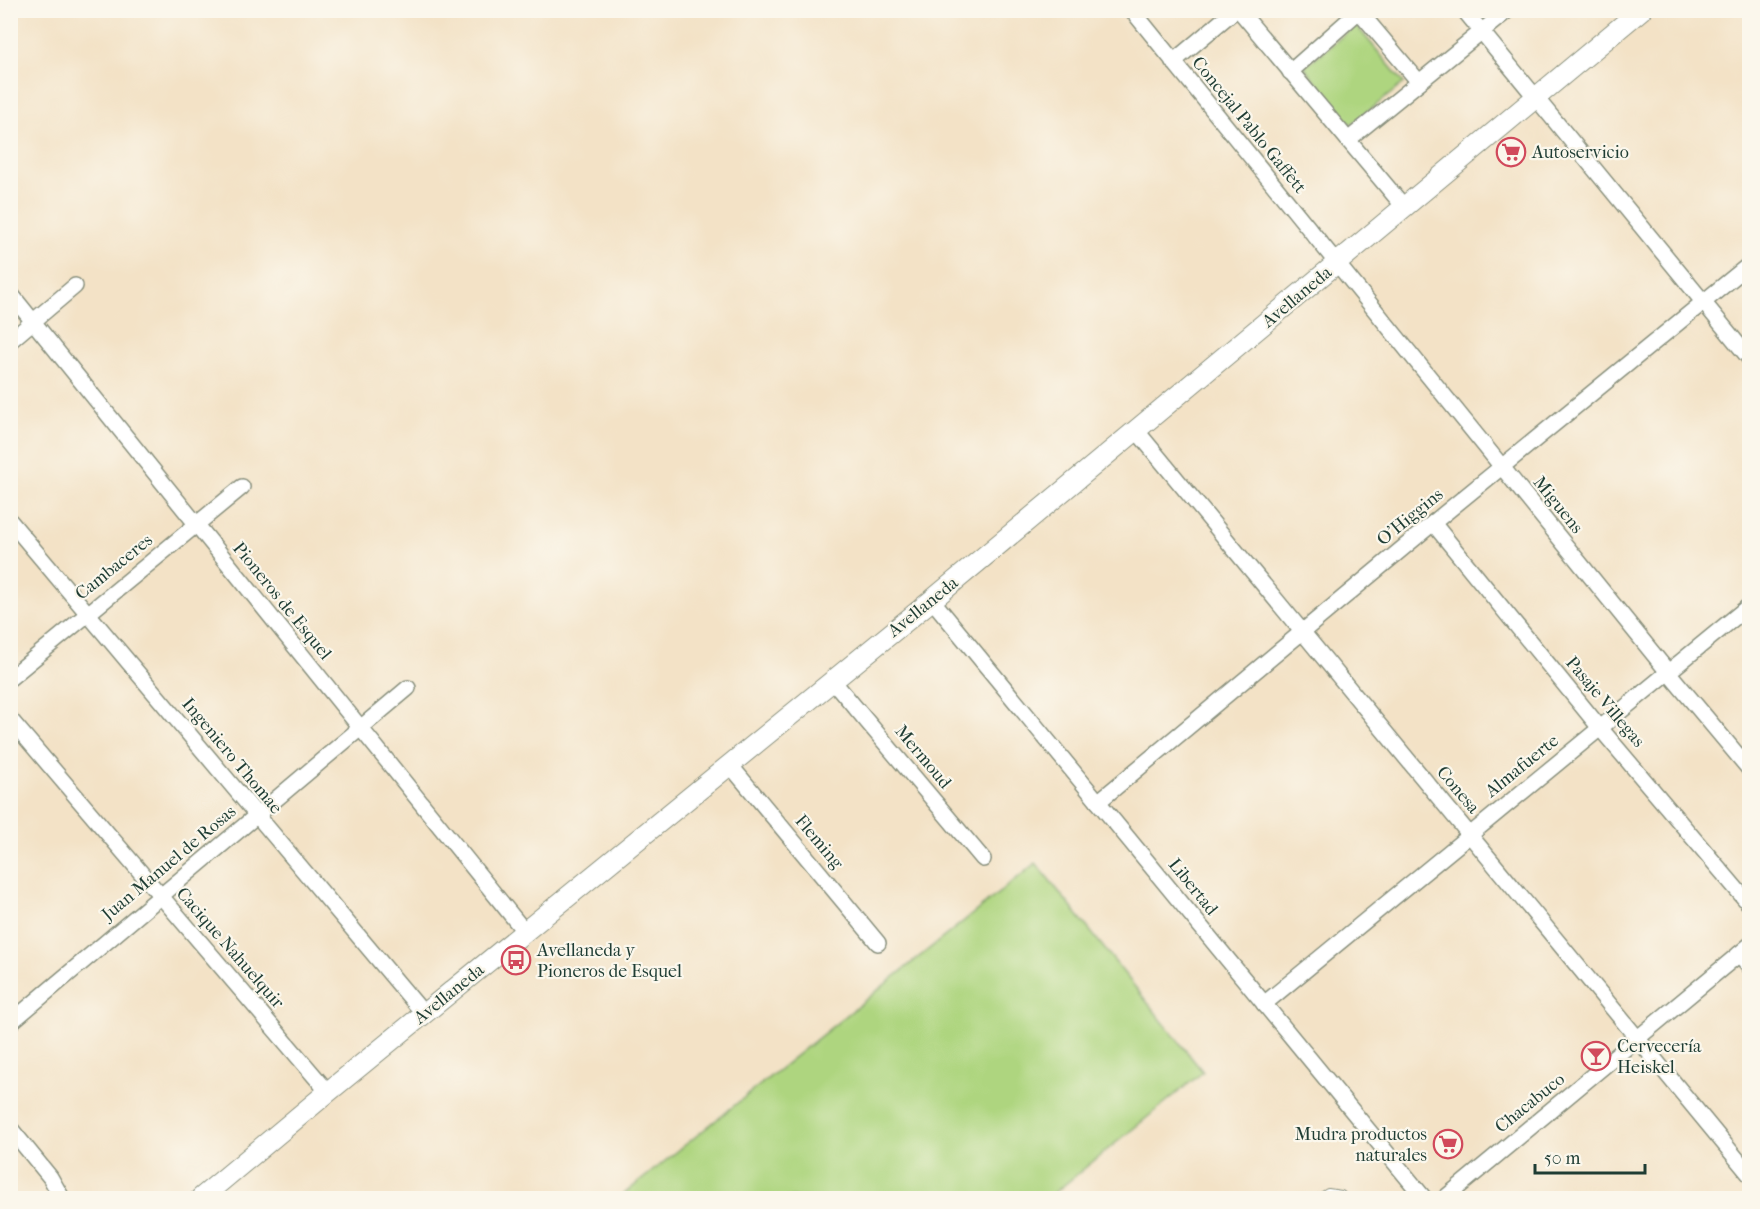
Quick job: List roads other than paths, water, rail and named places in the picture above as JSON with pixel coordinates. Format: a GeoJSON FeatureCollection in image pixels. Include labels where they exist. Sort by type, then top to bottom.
{"type":"FeatureCollection","features":[{"type":"Feature","properties":{"kind":"street","name":"Concejal Pablo Gaffett"},"geometry":{"type":"LineString","coordinates":[[1132,10],[1336,265]]}},
{"type":"Feature","properties":{"kind":"street"},"geometry":{"type":"LineString","coordinates":[[1173,62],[1237,10],[1405,208]]}},
{"type":"Feature","properties":{"kind":"street"},"geometry":{"type":"LineString","coordinates":[[1464,10],[1749,359]]}},
{"type":"Feature","properties":{"kind":"street"},"geometry":{"type":"LineString","coordinates":[[1348,140],[1508,10]]}},
{"type":"Feature","properties":{"kind":"street","name":"Avellaneda"},"geometry":{"type":"LineString","coordinates":[[201,1198],[932,600],[1641,10]]}},
{"type":"Feature","properties":{"kind":"street"},"geometry":{"type":"LineString","coordinates":[[1290,72],[1359,11],[1419,82]]}},
{"type":"Feature","properties":{"kind":"street","name":"O'Higgins"},"geometry":{"type":"LineString","coordinates":[[1098,802],[1749,264]]}},
{"type":"Feature","properties":{"kind":"street","name":"Miguens"},"geometry":{"type":"LineString","coordinates":[[1336,265],[1749,770]]}},
{"type":"Feature","properties":{"kind":"street"},"geometry":{"type":"LineString","coordinates":[[10,341],[75,286]]}},
{"type":"Feature","properties":{"kind":"street","name":"Pioneros de Esquel"},"geometry":{"type":"LineString","coordinates":[[10,293],[525,932]]}},
{"type":"Feature","properties":{"kind":"street","name":"Conesa"},"geometry":{"type":"LineString","coordinates":[[1136,430],[1749,1175]]}},
{"type":"Feature","properties":{"kind":"street","name":"Cambaceres"},"geometry":{"type":"LineString","coordinates":[[10,678],[242,487]]}},
{"type":"Feature","properties":{"kind":"street","name":"Ingeniero Thomae"},"geometry":{"type":"LineString","coordinates":[[10,521],[424,1014]]}},
{"type":"Feature","properties":{"kind":"street","name":"Pasaje Villegas"},"geometry":{"type":"LineString","coordinates":[[1433,523],[1600,728],[1749,905]]}},
{"type":"Feature","properties":{"kind":"street","name":"Libertad"},"geometry":{"type":"LineString","coordinates":[[932,600],[1424,1198]]}},
{"type":"Feature","properties":{"kind":"street","name":"Almafuerte"},"geometry":{"type":"LineString","coordinates":[[1264,1004],[1749,605]]}},
{"type":"Feature","properties":{"kind":"street","name":"Mermoud"},"geometry":{"type":"LineString","coordinates":[[833,681],[983,859]]}},
{"type":"Feature","properties":{"kind":"street","name":"Juan Manuel de Rosas"},"geometry":{"type":"LineString","coordinates":[[10,1023],[408,688]]}},
{"type":"Feature","properties":{"kind":"street","name":"Cacique Nahuelquir"},"geometry":{"type":"LineString","coordinates":[[10,719],[328,1092]]}},
{"type":"Feature","properties":{"kind":"street","name":"Fleming"},"geometry":{"type":"LineString","coordinates":[[730,765],[878,944]]}},
{"type":"Feature","properties":{"kind":"street"},"geometry":{"type":"LineString","coordinates":[[1744,950],[1749,967]]}},
{"type":"Feature","properties":{"kind":"street","name":"Chacabuco"},"geometry":{"type":"LineString","coordinates":[[1445,1198],[1744,950]]}},
{"type":"Feature","properties":{"kind":"street"},"geometry":{"type":"LineString","coordinates":[[10,1128],[50,1177],[62,1198]]}},
{"type":"Feature","properties":{"kind":"lane"},"geometry":{"type":"LineString","coordinates":[[1320,1198],[1329,1193],[1341,1195],[1344,1198]]}},
{"type":"Feature","properties":{"kind":"place","name":"Autoservicio"},"geometry":{"type":"Point","coordinates":[1511,152]}},
{"type":"Feature","properties":{"kind":"place","name":"Avellaneda y Pioneros de Esquel"},"geometry":{"type":"Point","coordinates":[516,960]}},
{"type":"Feature","properties":{"kind":"place","name":"Cervecería Heiskel"},"geometry":{"type":"Point","coordinates":[1596,1056]}},
{"type":"Feature","properties":{"kind":"place","name":"Mudra productos naturales"},"geometry":{"type":"Point","coordinates":[1448,1144]}}]}
